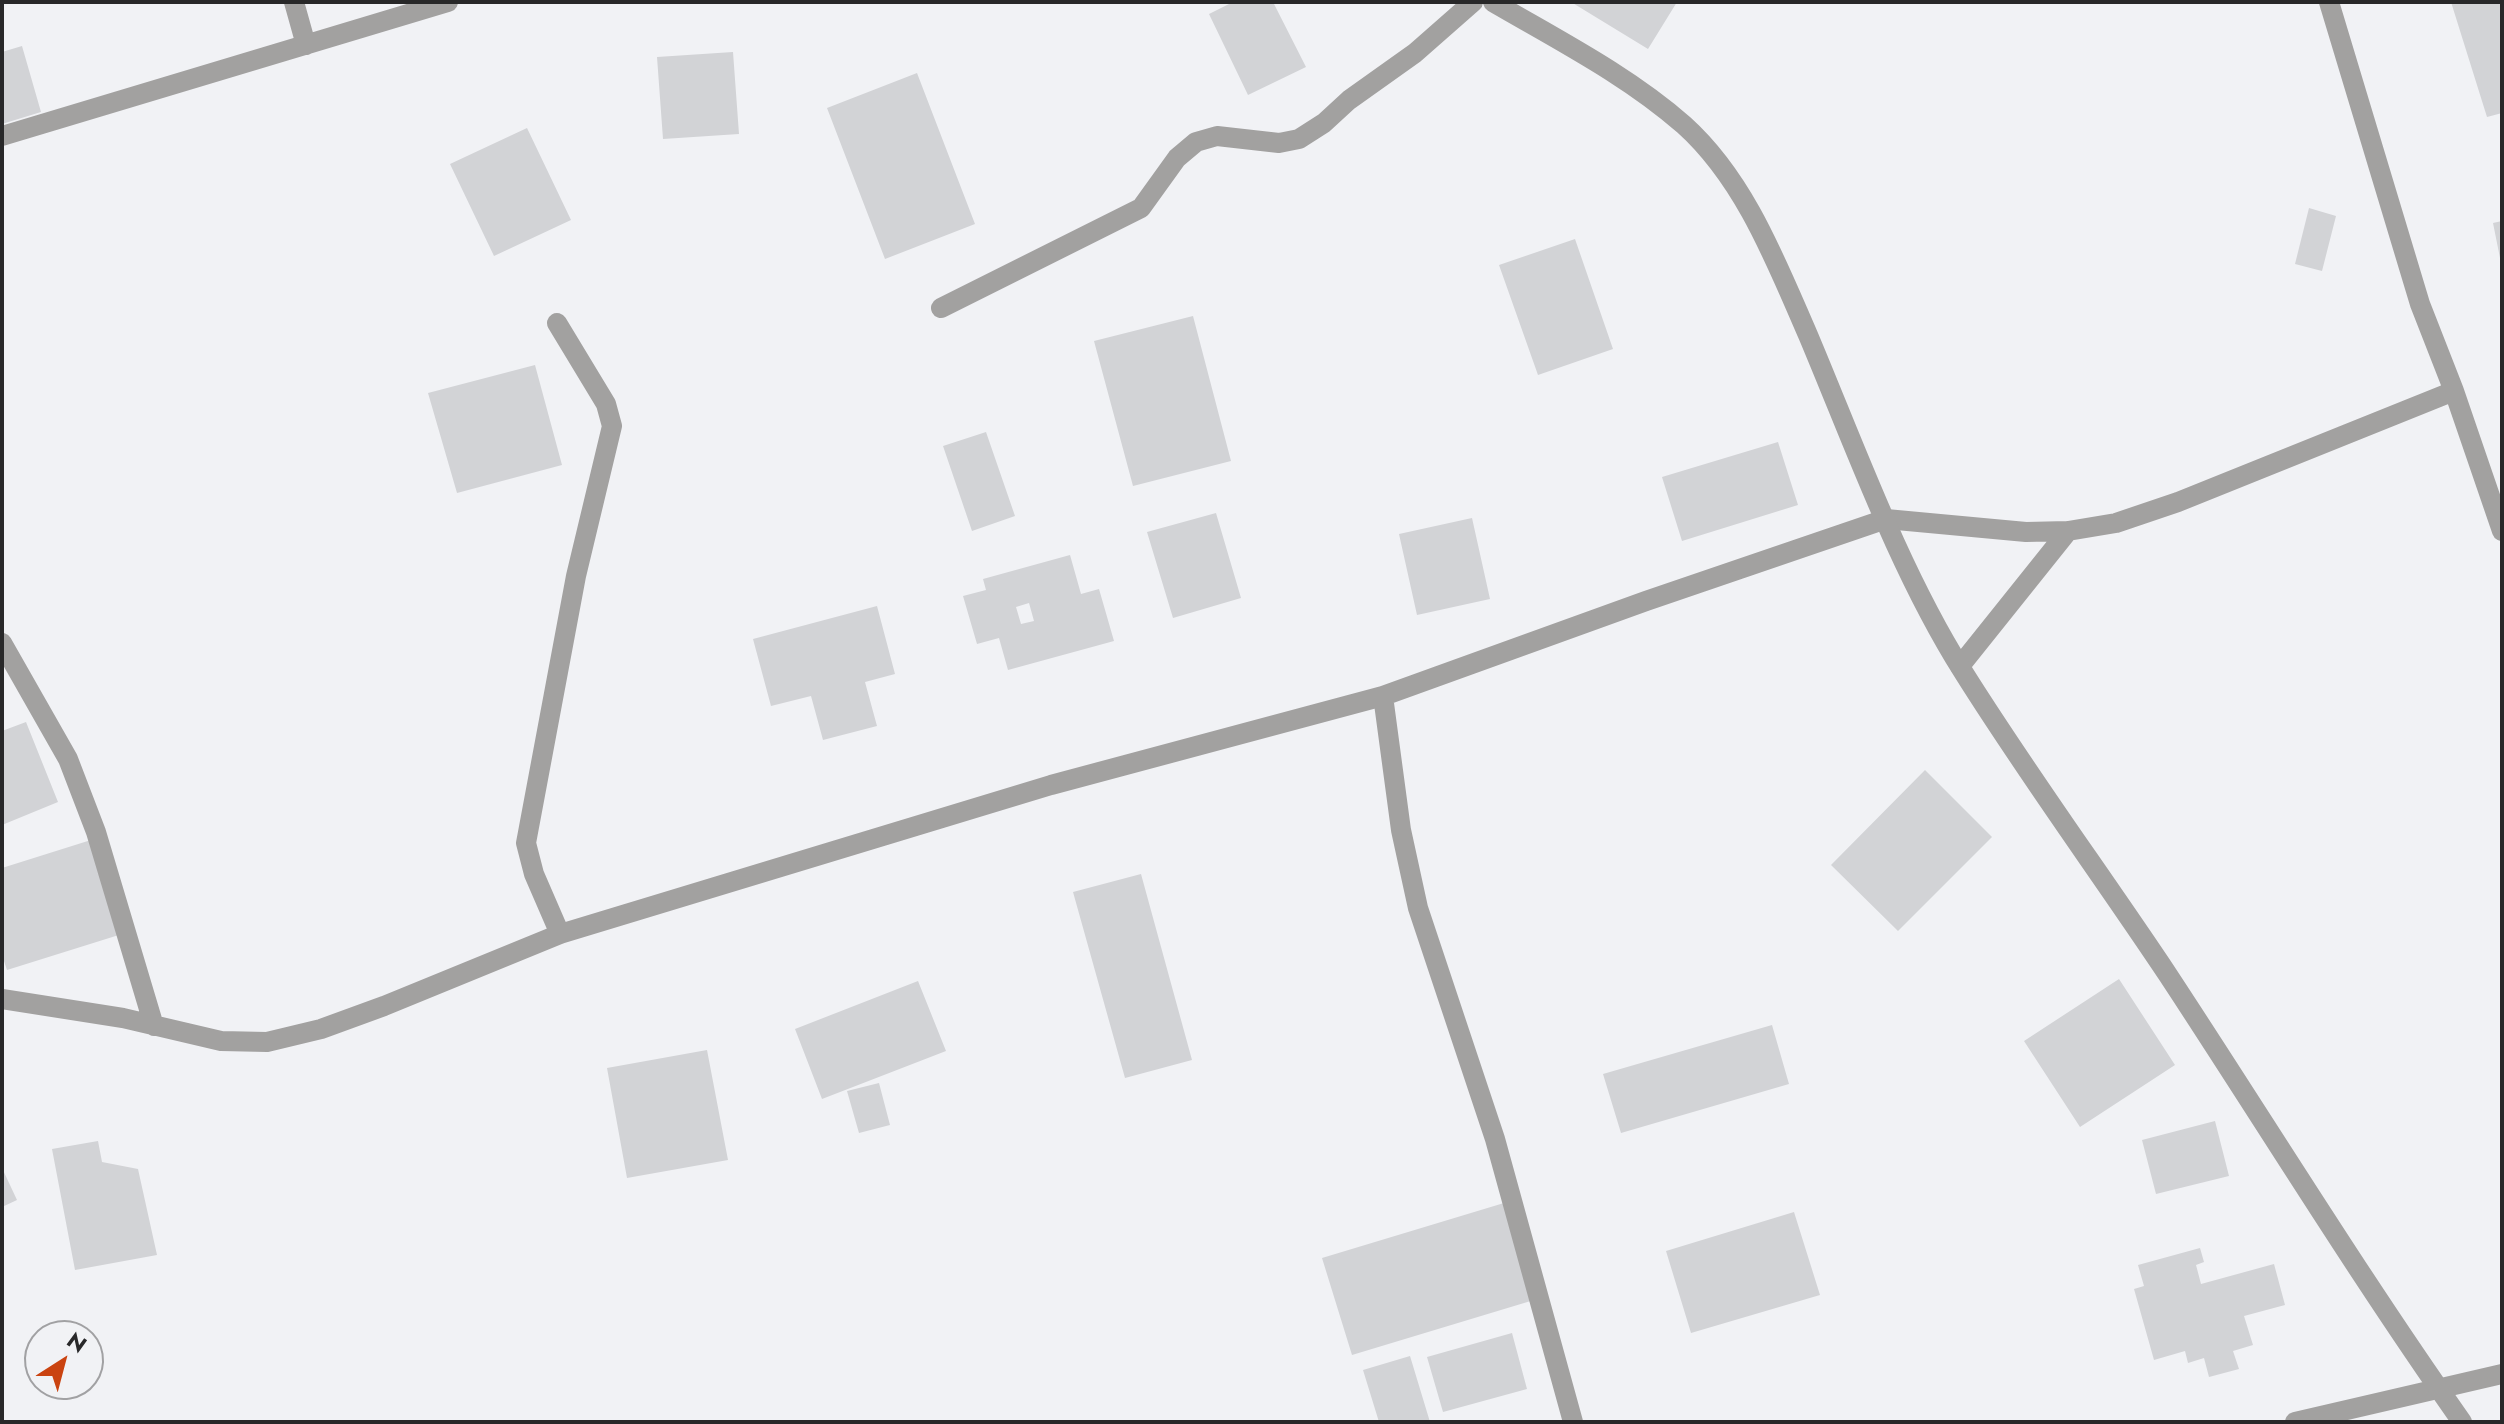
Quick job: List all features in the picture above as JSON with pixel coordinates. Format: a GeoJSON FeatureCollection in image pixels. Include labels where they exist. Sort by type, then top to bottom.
{"type":"FeatureCollection","features":[{"type":"Feature","properties":{"kind":"street"},"geometry":{"type":"LineString","coordinates":[[294,2],[306,45]]}},
{"type":"Feature","properties":{"kind":"street"},"geometry":{"type":"LineString","coordinates":[[2,136],[448,2]]}},
{"type":"Feature","properties":{"kind":"street"},"geometry":{"type":"LineString","coordinates":[[941,308],[1141,208],[1177,158],[1196,142],[1217,136],[1279,143],[1299,139],[1415,53],[1473,2]]}},
{"type":"Feature","properties":{"kind":"street"},"geometry":{"type":"LineString","coordinates":[[1493,2],[1617,73],[1686,127],[1729,178],[1783,278],[1886,519],[1922,597],[1960,666],[2462,1422]]}},
{"type":"Feature","properties":{"kind":"street"},"geometry":{"type":"LineString","coordinates":[[2336,6],[2420,304],[2454,391],[2502,531]]}},
{"type":"Feature","properties":{"kind":"street"},"geometry":{"type":"LineString","coordinates":[[557,323],[606,404],[612,426],[576,576],[526,843],[534,874],[560,934]]}},
{"type":"Feature","properties":{"kind":"street"},"geometry":{"type":"LineString","coordinates":[[2,999],[221,1041],[267,1042],[321,1029],[560,934],[1051,785],[1383,696],[1886,519],[2026,532],[2068,531],[2116,523],[2178,502],[2454,391]]}},
{"type":"Feature","properties":{"kind":"street"},"geometry":{"type":"LineString","coordinates":[[1960,666],[2068,531]]}},
{"type":"Feature","properties":{"kind":"street"},"geometry":{"type":"LineString","coordinates":[[2,643],[68,759],[96,832],[154,1026]]}},
{"type":"Feature","properties":{"kind":"street"},"geometry":{"type":"LineString","coordinates":[[1383,696],[1401,830],[1418,908],[1495,1139],[1573,1422]]}},
{"type":"Feature","properties":{"kind":"street"},"geometry":{"type":"LineString","coordinates":[[2295,1422],[2502,1374]]}},
{"type":"Feature","properties":{"kind":"building"},"geometry":{"type":"Polygon","coordinates":[[[1233,2],[1273,2],[1306,67],[1248,95],[1209,14],[1233,2]]]}},
{"type":"Feature","properties":{"kind":"building"},"geometry":{"type":"Polygon","coordinates":[[[1571,2],[1677,2],[1648,49],[1571,2]]]}},
{"type":"Feature","properties":{"kind":"building"},"geometry":{"type":"Polygon","coordinates":[[[2451,2],[2502,2],[2502,113],[2487,117],[2451,2]]]}},
{"type":"Feature","properties":{"kind":"building"},"geometry":{"type":"Polygon","coordinates":[[[22,46],[41,112],[2,124],[2,52],[22,46]]]}},
{"type":"Feature","properties":{"kind":"building"},"geometry":{"type":"Polygon","coordinates":[[[733,52],[739,134],[663,139],[657,57],[733,52]]]}},
{"type":"Feature","properties":{"kind":"building"},"geometry":{"type":"Polygon","coordinates":[[[917,73],[975,224],[885,259],[827,108],[917,73]]]}},
{"type":"Feature","properties":{"kind":"building"},"geometry":{"type":"Polygon","coordinates":[[[527,128],[571,220],[494,256],[450,164],[527,128]]]}},
{"type":"Feature","properties":{"kind":"building"},"geometry":{"type":"Polygon","coordinates":[[[2309,208],[2336,216],[2322,271],[2295,264],[2309,208]]]}},
{"type":"Feature","properties":{"kind":"building"},"geometry":{"type":"Polygon","coordinates":[[[2502,221],[2502,263],[2501,263],[2493,223],[2502,221]]]}},
{"type":"Feature","properties":{"kind":"building"},"geometry":{"type":"Polygon","coordinates":[[[1575,239],[1613,349],[1538,375],[1499,265],[1575,239]]]}},
{"type":"Feature","properties":{"kind":"building"},"geometry":{"type":"Polygon","coordinates":[[[1193,316],[1231,461],[1133,486],[1094,341],[1193,316]]]}},
{"type":"Feature","properties":{"kind":"building"},"geometry":{"type":"Polygon","coordinates":[[[535,365],[562,465],[457,493],[428,393],[535,365]]]}},
{"type":"Feature","properties":{"kind":"building"},"geometry":{"type":"Polygon","coordinates":[[[986,432],[1015,516],[972,531],[943,446],[986,432]]]}},
{"type":"Feature","properties":{"kind":"building"},"geometry":{"type":"Polygon","coordinates":[[[1778,442],[1798,505],[1682,541],[1662,477],[1778,442]]]}},
{"type":"Feature","properties":{"kind":"building"},"geometry":{"type":"Polygon","coordinates":[[[1216,513],[1241,598],[1173,618],[1147,532],[1216,513]]]}},
{"type":"Feature","properties":{"kind":"building"},"geometry":{"type":"Polygon","coordinates":[[[1472,518],[1490,599],[1417,615],[1399,534],[1472,518]]]}},
{"type":"Feature","properties":{"kind":"building"},"geometry":{"type":"Polygon","coordinates":[[[1070,555],[1081,594],[1099,589],[1114,641],[1008,670],[999,638],[977,644],[963,596],[986,590],[983,579],[1070,555]],[[1029,603],[1016,607],[1021,624],[1034,621],[1029,603]]]}},
{"type":"Feature","properties":{"kind":"building"},"geometry":{"type":"Polygon","coordinates":[[[877,606],[895,674],[865,682],[877,726],[823,740],[811,696],[771,706],[753,639],[877,606]]]}},
{"type":"Feature","properties":{"kind":"building"},"geometry":{"type":"Polygon","coordinates":[[[26,722],[58,802],[2,825],[2,731],[26,722]]]}},
{"type":"Feature","properties":{"kind":"building"},"geometry":{"type":"Polygon","coordinates":[[[1925,770],[1992,837],[1898,931],[1831,865],[1925,770]]]}},
{"type":"Feature","properties":{"kind":"building"},"geometry":{"type":"Polygon","coordinates":[[[91,840],[122,934],[7,970],[2,955],[2,868],[91,840]]]}},
{"type":"Feature","properties":{"kind":"building"},"geometry":{"type":"Polygon","coordinates":[[[1141,874],[1192,1060],[1125,1078],[1073,892],[1141,874]]]}},
{"type":"Feature","properties":{"kind":"building"},"geometry":{"type":"Polygon","coordinates":[[[2119,979],[2175,1065],[2080,1127],[2024,1041],[2119,979]]]}},
{"type":"Feature","properties":{"kind":"building"},"geometry":{"type":"Polygon","coordinates":[[[918,981],[946,1051],[822,1099],[795,1029],[918,981]]]}},
{"type":"Feature","properties":{"kind":"building"},"geometry":{"type":"Polygon","coordinates":[[[1772,1025],[1789,1084],[1621,1133],[1603,1074],[1772,1025]]]}},
{"type":"Feature","properties":{"kind":"building"},"geometry":{"type":"Polygon","coordinates":[[[707,1050],[728,1160],[627,1178],[607,1068],[707,1050]]]}},
{"type":"Feature","properties":{"kind":"building"},"geometry":{"type":"Polygon","coordinates":[[[879,1083],[890,1125],[859,1133],[847,1091],[879,1083]]]}},
{"type":"Feature","properties":{"kind":"building"},"geometry":{"type":"Polygon","coordinates":[[[2215,1121],[2229,1176],[2156,1194],[2142,1140],[2215,1121]]]}},
{"type":"Feature","properties":{"kind":"building"},"geometry":{"type":"Polygon","coordinates":[[[98,1141],[102,1162],[138,1169],[157,1255],[75,1270],[52,1149],[98,1141]]]}},
{"type":"Feature","properties":{"kind":"building"},"geometry":{"type":"Polygon","coordinates":[[[2,1168],[17,1200],[2,1207],[2,1168]]]}},
{"type":"Feature","properties":{"kind":"building"},"geometry":{"type":"Polygon","coordinates":[[[1504,1203],[1534,1300],[1352,1355],[1322,1258],[1504,1203]]]}},
{"type":"Feature","properties":{"kind":"building"},"geometry":{"type":"Polygon","coordinates":[[[1794,1212],[1820,1295],[1691,1333],[1666,1251],[1794,1212]]]}},
{"type":"Feature","properties":{"kind":"building"},"geometry":{"type":"Polygon","coordinates":[[[2200,1248],[2204,1262],[2196,1265],[2201,1284],[2274,1264],[2285,1305],[2244,1316],[2253,1345],[2233,1351],[2239,1369],[2209,1377],[2204,1358],[2188,1363],[2185,1351],[2154,1360],[2134,1289],[2144,1286],[2138,1265],[2200,1248]]]}},
{"type":"Feature","properties":{"kind":"building"},"geometry":{"type":"Polygon","coordinates":[[[1512,1333],[1527,1389],[1443,1412],[1427,1357],[1512,1333]]]}},
{"type":"Feature","properties":{"kind":"building"},"geometry":{"type":"Polygon","coordinates":[[[1410,1356],[1430,1422],[1379,1422],[1363,1370],[1410,1356]]]}}]}
